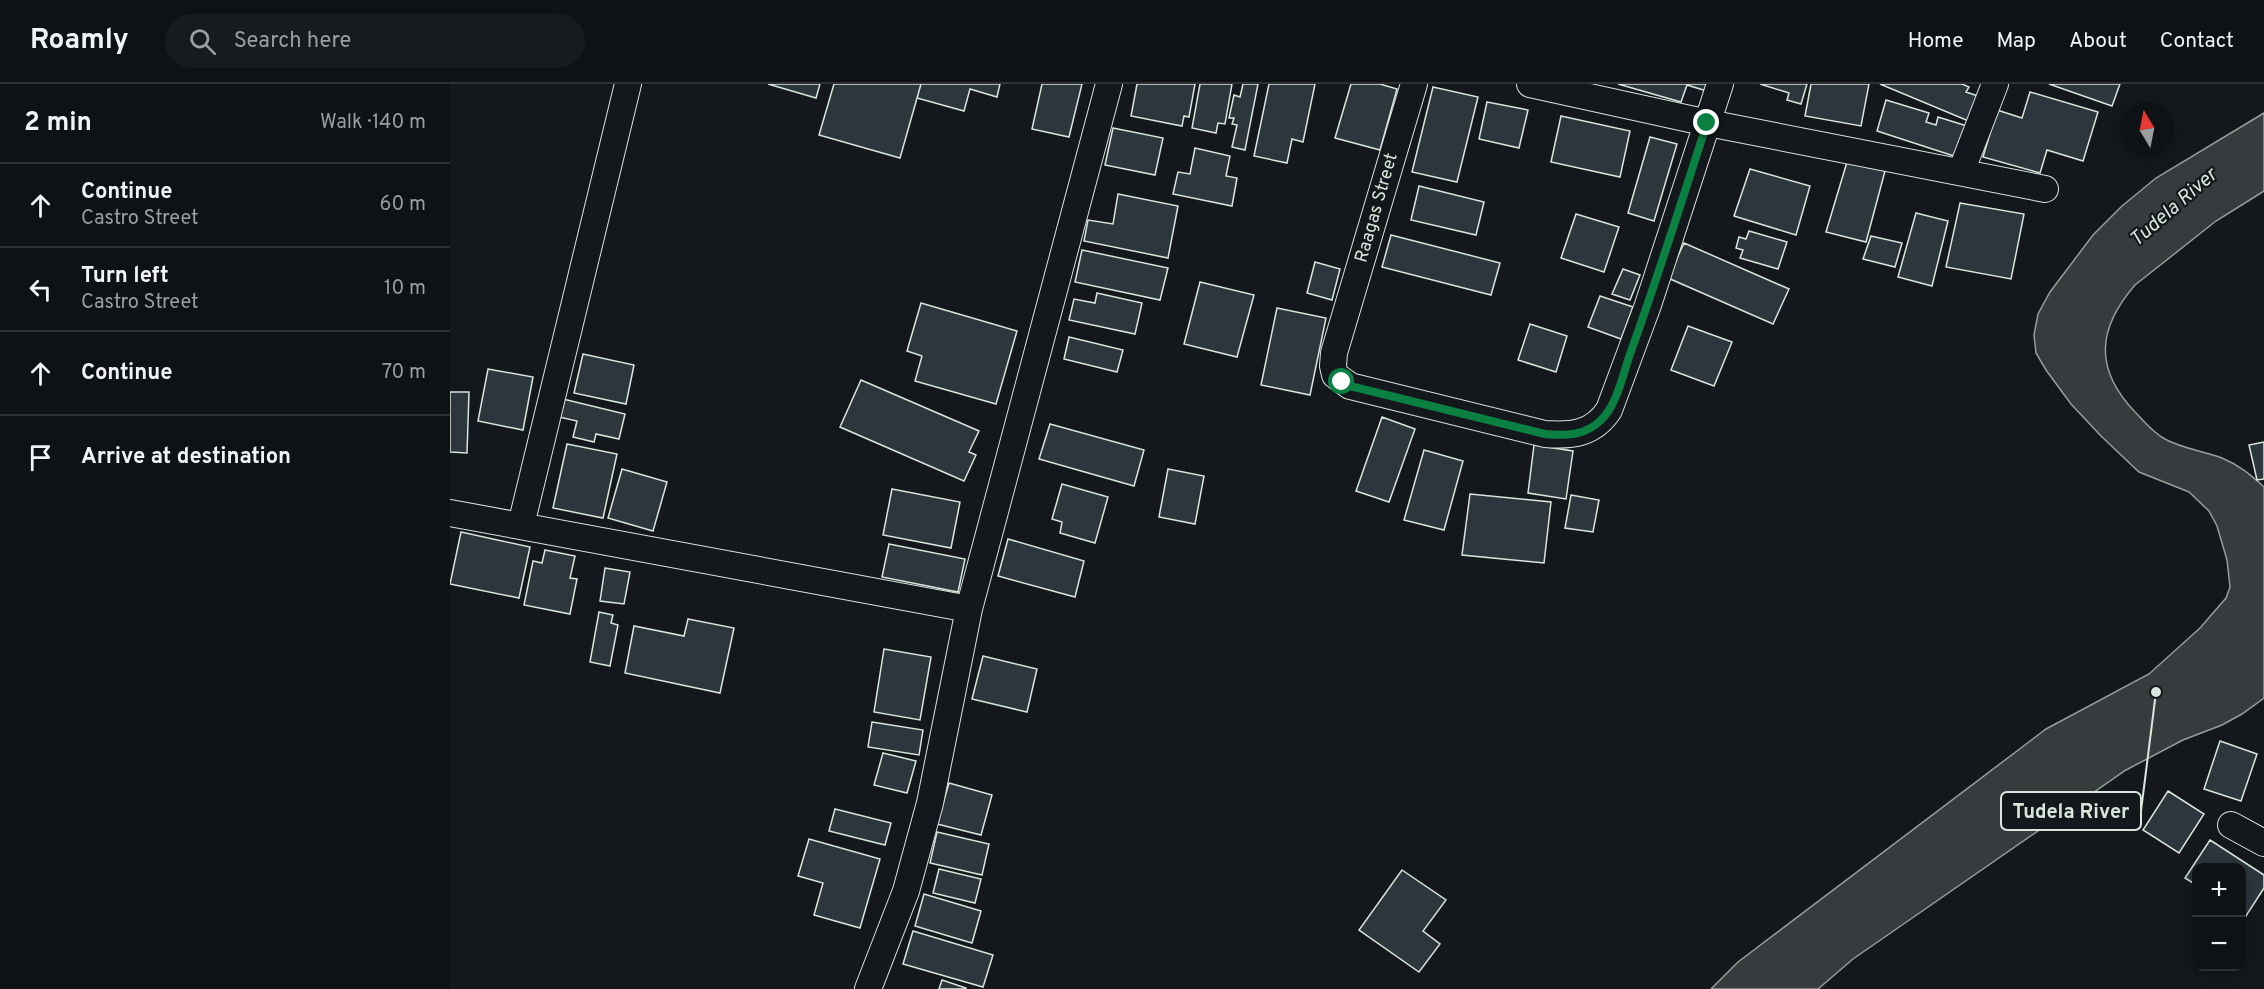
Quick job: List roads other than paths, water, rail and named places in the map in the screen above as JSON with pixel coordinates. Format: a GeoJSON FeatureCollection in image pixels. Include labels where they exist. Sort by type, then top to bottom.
{"type":"FeatureCollection","features":[{"type":"Feature","properties":{"kind":"street"},"geometry":{"type":"LineString","coordinates":[[521,525],[628,84]]}},
{"type":"Feature","properties":{"kind":"street"},"geometry":{"type":"LineString","coordinates":[[868,989],[906,891],[930,803],[969,609],[1109,84]]}},
{"type":"Feature","properties":{"kind":"street","name":"Raagas Street"},"geometry":{"type":"LineString","coordinates":[[1413,84],[1340,333],[1333,366],[1335,375],[1350,386],[1545,434],[1576,435],[1587,430],[1603,418],[1615,395],[1648,305],[1707,123]]}},
{"type":"Feature","properties":{"kind":"street"},"geometry":{"type":"LineString","coordinates":[[1530,84],[1707,123],[2044,189]]}},
{"type":"Feature","properties":{"kind":"street"},"geometry":{"type":"LineString","coordinates":[[1707,123],[1720,84]]}},
{"type":"Feature","properties":{"kind":"street"},"geometry":{"type":"LineString","coordinates":[[1961,172],[1995,84]]}},
{"type":"Feature","properties":{"kind":"street"},"geometry":{"type":"LineString","coordinates":[[450,513],[969,609]]}},
{"type":"Feature","properties":{"kind":"street"},"geometry":{"type":"LineString","coordinates":[[2231,825],[2264,843]]}},
{"type":"Feature","properties":{"kind":"water"},"geometry":{"type":"Polygon","coordinates":[[[2264,113],[2264,191],[2216,221],[2135,285],[2113,317],[2107,333],[2105,349],[2112,380],[2135,412],[2153,430],[2186,448],[2228,461],[2264,487],[2264,698],[2222,725],[2183,740],[2126,770],[1853,959],[1818,989],[1711,989],[1738,962],[2046,729],[2149,674],[2200,628],[2226,598],[2230,587],[2227,560],[2217,526],[2209,511],[2189,492],[2139,472],[2101,436],[2071,404],[2046,370],[2036,353],[2034,335],[2038,314],[2050,292],[2093,235],[2122,206],[2156,178],[2264,113]]]}},
{"type":"Feature","properties":{"kind":"place","name":"Tudela River"},"geometry":{"type":"Point","coordinates":[2156,692]}}]}
